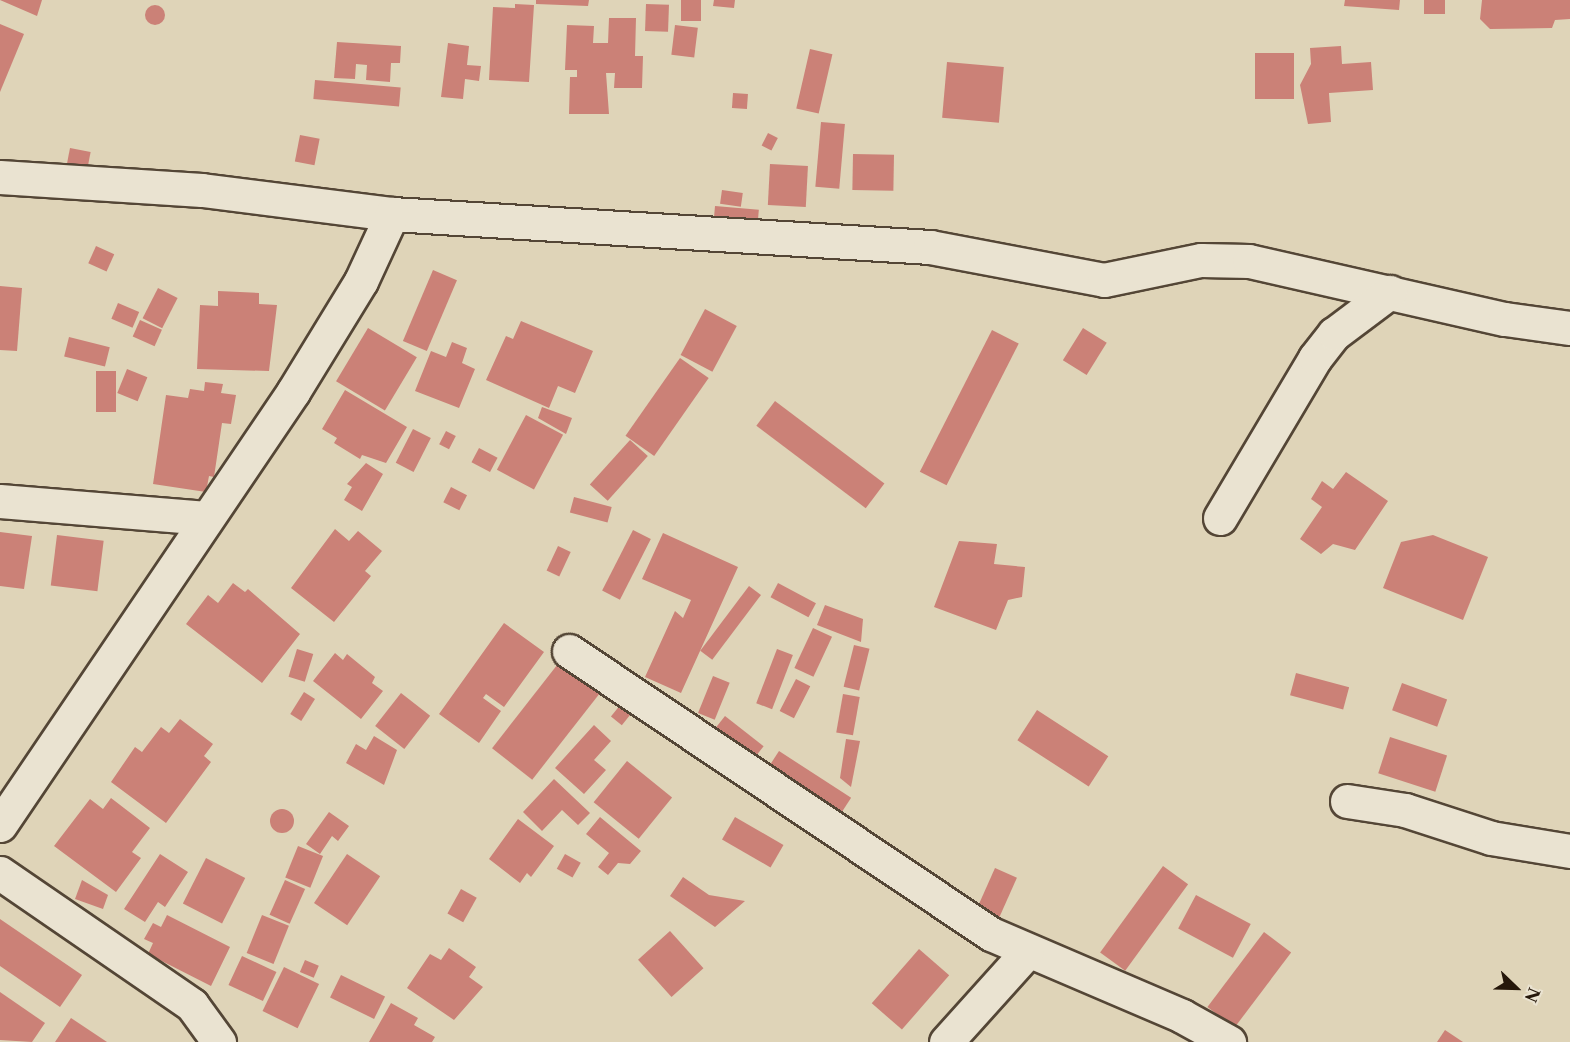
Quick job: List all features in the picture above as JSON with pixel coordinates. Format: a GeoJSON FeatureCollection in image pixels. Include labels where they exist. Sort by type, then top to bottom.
{"type":"FeatureCollection","features":[{"type":"Feature","properties":{"kind":"street"},"geometry":{"type":"LineString","coordinates":[[0,177],[202,190],[392,213],[930,247],[1104,280],[1201,260],[1249,261],[1570,328]]}},
{"type":"Feature","properties":{"kind":"street"},"geometry":{"type":"LineString","coordinates":[[0,825],[293,392],[355,291],[392,213]]}},
{"type":"Feature","properties":{"kind":"street"},"geometry":{"type":"LineString","coordinates":[[1220,518],[1315,358],[1334,334],[1390,292]]}},
{"type":"Feature","properties":{"kind":"street"},"geometry":{"type":"LineString","coordinates":[[0,501],[206,518]]}},
{"type":"Feature","properties":{"kind":"street"},"geometry":{"type":"LineString","coordinates":[[569,651],[1026,953],[1172,1011],[1229,1042]]}},
{"type":"Feature","properties":{"kind":"street"},"geometry":{"type":"LineString","coordinates":[[1347,801],[1405,810],[1491,838],[1570,851]]}},
{"type":"Feature","properties":{"kind":"street"},"geometry":{"type":"LineString","coordinates":[[0,873],[192,1005],[219,1042]]}},
{"type":"Feature","properties":{"kind":"street"},"geometry":{"type":"LineString","coordinates":[[946,1042],[1026,953]]}},
{"type":"Feature","properties":{"kind":"building"},"geometry":{"type":"Polygon","coordinates":[[[0,0],[42,0],[37,16],[0,0]]]}},
{"type":"Feature","properties":{"kind":"building"},"geometry":{"type":"Polygon","coordinates":[[[536,0],[589,0],[588,6],[536,4],[536,0]]]}},
{"type":"Feature","properties":{"kind":"building"},"geometry":{"type":"Polygon","coordinates":[[[681,0],[701,0],[701,21],[681,21],[681,0]]]}},
{"type":"Feature","properties":{"kind":"building"},"geometry":{"type":"Polygon","coordinates":[[[714,0],[735,0],[734,8],[713,6],[714,0]]]}},
{"type":"Feature","properties":{"kind":"building"},"geometry":{"type":"Polygon","coordinates":[[[1345,0],[1400,0],[1399,10],[1344,6],[1345,0]]]}},
{"type":"Feature","properties":{"kind":"building"},"geometry":{"type":"Polygon","coordinates":[[[1424,0],[1445,0],[1445,14],[1424,14],[1424,0]]]}},
{"type":"Feature","properties":{"kind":"building"},"geometry":{"type":"Polygon","coordinates":[[[1482,0],[1570,0],[1570,19],[1555,20],[1552,28],[1490,29],[1480,19],[1482,0]]]}},
{"type":"Feature","properties":{"kind":"building"},"geometry":{"type":"Polygon","coordinates":[[[515,4],[534,5],[529,82],[489,80],[493,7],[515,8],[515,4]]]}},
{"type":"Feature","properties":{"kind":"building"},"geometry":{"type":"Polygon","coordinates":[[[646,4],[669,5],[668,32],[645,31],[646,4]]]}},
{"type":"Feature","properties":{"kind":"building"},"geometry":{"type":"Polygon","coordinates":[[[155,5],[162,8],[165,15],[162,22],[155,25],[148,22],[145,15],[148,8],[155,5]]]}},
{"type":"Feature","properties":{"kind":"building"},"geometry":{"type":"Polygon","coordinates":[[[609,18],[636,18],[635,56],[643,56],[642,88],[614,88],[615,73],[606,73],[609,114],[569,114],[570,77],[577,77],[577,70],[565,70],[567,25],[594,26],[593,43],[608,43],[609,18]]]}},
{"type":"Feature","properties":{"kind":"building"},"geometry":{"type":"Polygon","coordinates":[[[0,24],[24,34],[0,92],[0,24]]]}},
{"type":"Feature","properties":{"kind":"building"},"geometry":{"type":"Polygon","coordinates":[[[675,25],[698,28],[694,58],[671,55],[675,25]]]}},
{"type":"Feature","properties":{"kind":"building"},"geometry":{"type":"Polygon","coordinates":[[[337,42],[401,46],[400,63],[391,63],[390,82],[366,80],[367,65],[356,64],[355,79],[334,78],[337,42]]]}},
{"type":"Feature","properties":{"kind":"building"},"geometry":{"type":"Polygon","coordinates":[[[448,43],[469,46],[467,65],[481,66],[479,81],[465,79],[463,99],[441,97],[448,43]]]}},
{"type":"Feature","properties":{"kind":"building"},"geometry":{"type":"Polygon","coordinates":[[[1341,46],[1342,64],[1371,62],[1373,90],[1329,93],[1331,122],[1308,124],[1300,85],[1311,64],[1310,48],[1341,46]]]}},
{"type":"Feature","properties":{"kind":"building"},"geometry":{"type":"Polygon","coordinates":[[[810,49],[832,54],[819,114],[796,108],[810,49]]]}},
{"type":"Feature","properties":{"kind":"building"},"geometry":{"type":"Polygon","coordinates":[[[1255,53],[1294,53],[1294,99],[1255,99],[1255,53]]]}},
{"type":"Feature","properties":{"kind":"building"},"geometry":{"type":"Polygon","coordinates":[[[947,62],[1004,67],[999,123],[942,118],[947,62]]]}},
{"type":"Feature","properties":{"kind":"building"},"geometry":{"type":"Polygon","coordinates":[[[315,80],[401,87],[399,106],[313,99],[315,80]]]}},
{"type":"Feature","properties":{"kind":"building"},"geometry":{"type":"Polygon","coordinates":[[[733,93],[748,94],[747,109],[732,108],[733,93]]]}},
{"type":"Feature","properties":{"kind":"building"},"geometry":{"type":"Polygon","coordinates":[[[821,122],[845,124],[839,189],[815,187],[821,122]]]}},
{"type":"Feature","properties":{"kind":"building"},"geometry":{"type":"Polygon","coordinates":[[[768,133],[778,138],[771,150],[762,145],[768,133]]]}},
{"type":"Feature","properties":{"kind":"building"},"geometry":{"type":"Polygon","coordinates":[[[300,135],[320,139],[314,165],[295,162],[300,135]]]}},
{"type":"Feature","properties":{"kind":"building"},"geometry":{"type":"Polygon","coordinates":[[[70,148],[91,152],[87,170],[67,166],[70,148]]]}},
{"type":"Feature","properties":{"kind":"building"},"geometry":{"type":"Polygon","coordinates":[[[853,154],[894,155],[893,191],[852,190],[853,154]]]}},
{"type":"Feature","properties":{"kind":"building"},"geometry":{"type":"Polygon","coordinates":[[[770,164],[808,166],[806,207],[768,205],[770,164]]]}},
{"type":"Feature","properties":{"kind":"building"},"geometry":{"type":"Polygon","coordinates":[[[722,190],[743,193],[741,207],[720,204],[722,190]]]}},
{"type":"Feature","properties":{"kind":"building"},"geometry":{"type":"Polygon","coordinates":[[[715,206],[759,210],[757,228],[713,224],[715,206]]]}},
{"type":"Feature","properties":{"kind":"building"},"geometry":{"type":"Polygon","coordinates":[[[96,246],[114,254],[107,271],[88,263],[96,246]]]}},
{"type":"Feature","properties":{"kind":"building"},"geometry":{"type":"Polygon","coordinates":[[[433,270],[457,280],[427,351],[403,341],[433,270]]]}},
{"type":"Feature","properties":{"kind":"building"},"geometry":{"type":"Polygon","coordinates":[[[0,286],[22,288],[17,351],[0,350],[0,286]]]}},
{"type":"Feature","properties":{"kind":"building"},"geometry":{"type":"Polygon","coordinates":[[[158,288],[178,298],[162,328],[143,318],[158,288]]]}},
{"type":"Feature","properties":{"kind":"building"},"geometry":{"type":"Polygon","coordinates":[[[218,291],[259,293],[259,304],[277,305],[269,371],[197,369],[200,305],[218,306],[218,291]]]}},
{"type":"Feature","properties":{"kind":"building"},"geometry":{"type":"Polygon","coordinates":[[[118,303],[139,312],[133,328],[111,319],[118,303]]]}},
{"type":"Feature","properties":{"kind":"building"},"geometry":{"type":"Polygon","coordinates":[[[705,309],[737,326],[712,372],[681,355],[705,309]]]}},
{"type":"Feature","properties":{"kind":"building"},"geometry":{"type":"Polygon","coordinates":[[[140,320],[162,330],[155,346],[133,336],[140,320]]]}},
{"type":"Feature","properties":{"kind":"building"},"geometry":{"type":"Polygon","coordinates":[[[521,321],[593,351],[575,393],[558,386],[549,408],[486,380],[506,336],[513,339],[521,321]]]}},
{"type":"Feature","properties":{"kind":"building"},"geometry":{"type":"Polygon","coordinates":[[[368,328],[417,357],[385,411],[336,381],[368,328]]]}},
{"type":"Feature","properties":{"kind":"building"},"geometry":{"type":"Polygon","coordinates":[[[1083,328],[1107,343],[1087,375],[1063,360],[1083,328]]]}},
{"type":"Feature","properties":{"kind":"building"},"geometry":{"type":"Polygon","coordinates":[[[992,330],[1019,344],[947,485],[920,472],[992,330]]]}},
{"type":"Feature","properties":{"kind":"building"},"geometry":{"type":"Polygon","coordinates":[[[69,337],[110,347],[105,367],[64,356],[69,337]]]}},
{"type":"Feature","properties":{"kind":"building"},"geometry":{"type":"Polygon","coordinates":[[[452,342],[467,348],[462,363],[475,369],[459,408],[415,391],[431,351],[446,357],[452,342]]]}},
{"type":"Feature","properties":{"kind":"building"},"geometry":{"type":"Polygon","coordinates":[[[680,358],[709,378],[654,456],[626,436],[680,358]]]}},
{"type":"Feature","properties":{"kind":"building"},"geometry":{"type":"Polygon","coordinates":[[[127,369],[147,377],[138,401],[117,393],[127,369]]]}},
{"type":"Feature","properties":{"kind":"building"},"geometry":{"type":"Polygon","coordinates":[[[96,371],[116,371],[116,412],[96,412],[96,371]]]}},
{"type":"Feature","properties":{"kind":"building"},"geometry":{"type":"Polygon","coordinates":[[[205,382],[223,384],[221,393],[236,395],[231,424],[222,423],[214,477],[209,476],[206,492],[153,484],[166,395],[188,398],[190,389],[204,391],[205,382]]]}},
{"type":"Feature","properties":{"kind":"building"},"geometry":{"type":"Polygon","coordinates":[[[345,390],[407,427],[386,463],[362,455],[360,459],[334,443],[337,438],[322,429],[345,390]]]}},
{"type":"Feature","properties":{"kind":"building"},"geometry":{"type":"Polygon","coordinates":[[[775,401],[884,483],[866,508],[756,426],[775,401]]]}},
{"type":"Feature","properties":{"kind":"building"},"geometry":{"type":"Polygon","coordinates":[[[542,407],[572,418],[566,434],[538,418],[542,407]]]}},
{"type":"Feature","properties":{"kind":"building"},"geometry":{"type":"Polygon","coordinates":[[[526,415],[563,435],[534,489],[497,470],[526,415]]]}},
{"type":"Feature","properties":{"kind":"building"},"geometry":{"type":"Polygon","coordinates":[[[413,429],[431,438],[414,472],[396,463],[413,429]]]}},
{"type":"Feature","properties":{"kind":"building"},"geometry":{"type":"Polygon","coordinates":[[[446,431],[456,436],[449,449],[439,444],[446,431]]]}},
{"type":"Feature","properties":{"kind":"building"},"geometry":{"type":"Polygon","coordinates":[[[630,440],[648,456],[608,501],[590,485],[630,440]]]}},
{"type":"Feature","properties":{"kind":"building"},"geometry":{"type":"Polygon","coordinates":[[[479,448],[498,458],[490,472],[471,462],[479,448]]]}},
{"type":"Feature","properties":{"kind":"building"},"geometry":{"type":"Polygon","coordinates":[[[366,463],[383,474],[362,511],[344,500],[352,487],[347,484],[366,463]]]}},
{"type":"Feature","properties":{"kind":"building"},"geometry":{"type":"Polygon","coordinates":[[[1346,472],[1388,501],[1355,550],[1333,544],[1321,554],[1300,539],[1322,507],[1311,499],[1322,481],[1333,489],[1346,472]]]}},
{"type":"Feature","properties":{"kind":"building"},"geometry":{"type":"Polygon","coordinates":[[[451,487],[467,495],[459,510],[443,502],[451,487]]]}},
{"type":"Feature","properties":{"kind":"building"},"geometry":{"type":"Polygon","coordinates":[[[574,497],[612,507],[608,523],[570,512],[574,497]]]}},
{"type":"Feature","properties":{"kind":"building"},"geometry":{"type":"Polygon","coordinates":[[[335,529],[349,541],[358,531],[382,551],[365,571],[371,576],[334,622],[291,588],[335,529]]]}},
{"type":"Feature","properties":{"kind":"building"},"geometry":{"type":"Polygon","coordinates":[[[633,530],[651,539],[620,600],[602,591],[633,530]]]}},
{"type":"Feature","properties":{"kind":"building"},"geometry":{"type":"Polygon","coordinates":[[[0,532],[32,536],[24,589],[0,586],[0,532]]]}},
{"type":"Feature","properties":{"kind":"building"},"geometry":{"type":"Polygon","coordinates":[[[663,533],[738,567],[681,693],[645,677],[675,611],[683,618],[691,600],[642,579],[663,533]]]}},
{"type":"Feature","properties":{"kind":"building"},"geometry":{"type":"Polygon","coordinates":[[[57,535],[104,541],[97,591],[51,586],[57,535]]]}},
{"type":"Feature","properties":{"kind":"building"},"geometry":{"type":"Polygon","coordinates":[[[1433,535],[1488,557],[1463,620],[1383,588],[1401,542],[1433,535]]]}},
{"type":"Feature","properties":{"kind":"building"},"geometry":{"type":"Polygon","coordinates":[[[959,541],[997,544],[994,564],[1025,567],[1022,597],[1008,600],[996,630],[934,607],[959,541]]]}},
{"type":"Feature","properties":{"kind":"building"},"geometry":{"type":"Polygon","coordinates":[[[558,546],[571,552],[559,576],[547,570],[558,546]]]}},
{"type":"Feature","properties":{"kind":"building"},"geometry":{"type":"Polygon","coordinates":[[[233,583],[245,592],[248,589],[300,634],[262,683],[186,624],[208,595],[218,603],[233,583]]]}},
{"type":"Feature","properties":{"kind":"building"},"geometry":{"type":"Polygon","coordinates":[[[778,583],[816,603],[808,617],[770,597],[778,583]]]}},
{"type":"Feature","properties":{"kind":"building"},"geometry":{"type":"Polygon","coordinates":[[[749,586],[761,595],[712,660],[700,651],[749,586]]]}},
{"type":"Feature","properties":{"kind":"building"},"geometry":{"type":"Polygon","coordinates":[[[825,605],[863,619],[861,642],[817,625],[825,605]]]}},
{"type":"Feature","properties":{"kind":"building"},"geometry":{"type":"Polygon","coordinates":[[[504,623],[544,652],[504,707],[486,694],[483,698],[501,711],[479,743],[439,714],[504,623]]]}},
{"type":"Feature","properties":{"kind":"building"},"geometry":{"type":"Polygon","coordinates":[[[813,628],[832,637],[813,677],[794,668],[813,628]]]}},
{"type":"Feature","properties":{"kind":"building"},"geometry":{"type":"Polygon","coordinates":[[[854,645],[870,649],[859,691],[844,687],[854,645]]]}},
{"type":"Feature","properties":{"kind":"building"},"geometry":{"type":"Polygon","coordinates":[[[297,649],[313,654],[305,682],[289,677],[297,649]]]}},
{"type":"Feature","properties":{"kind":"building"},"geometry":{"type":"Polygon","coordinates":[[[777,649],[793,655],[772,709],[756,703],[777,649]]]}},
{"type":"Feature","properties":{"kind":"building"},"geometry":{"type":"Polygon","coordinates":[[[335,653],[343,660],[347,654],[375,677],[372,683],[383,691],[361,719],[313,681],[335,653]]]}},
{"type":"Feature","properties":{"kind":"building"},"geometry":{"type":"Polygon","coordinates":[[[561,660],[601,691],[532,780],[492,748],[561,660]]]}},
{"type":"Feature","properties":{"kind":"building"},"geometry":{"type":"Polygon","coordinates":[[[1296,673],[1349,687],[1343,709],[1290,695],[1296,673]]]}},
{"type":"Feature","properties":{"kind":"building"},"geometry":{"type":"Polygon","coordinates":[[[713,676],[730,683],[715,720],[698,713],[713,676]]]}},
{"type":"Feature","properties":{"kind":"building"},"geometry":{"type":"Polygon","coordinates":[[[796,679],[810,686],[794,718],[780,711],[796,679]]]}},
{"type":"Feature","properties":{"kind":"building"},"geometry":{"type":"Polygon","coordinates":[[[1402,683],[1447,699],[1437,727],[1392,710],[1402,683]]]}},
{"type":"Feature","properties":{"kind":"building"},"geometry":{"type":"Polygon","coordinates":[[[304,692],[315,699],[301,721],[290,714],[304,692]]]}},
{"type":"Feature","properties":{"kind":"building"},"geometry":{"type":"Polygon","coordinates":[[[401,693],[430,716],[404,749],[375,726],[401,693]]]}},
{"type":"Feature","properties":{"kind":"building"},"geometry":{"type":"Polygon","coordinates":[[[843,694],[860,697],[853,735],[836,732],[843,694]]]}},
{"type":"Feature","properties":{"kind":"building"},"geometry":{"type":"Polygon","coordinates":[[[621,704],[632,713],[622,725],[611,716],[621,704]]]}},
{"type":"Feature","properties":{"kind":"building"},"geometry":{"type":"Polygon","coordinates":[[[1037,710],[1108,756],[1089,786],[1017,740],[1037,710]]]}},
{"type":"Feature","properties":{"kind":"building"},"geometry":{"type":"Polygon","coordinates":[[[725,716],[764,746],[754,759],[715,729],[725,716]]]}},
{"type":"Feature","properties":{"kind":"building"},"geometry":{"type":"Polygon","coordinates":[[[180,719],[213,744],[204,756],[211,762],[166,823],[111,782],[135,747],[142,752],[161,727],[169,733],[180,719]]]}},
{"type":"Feature","properties":{"kind":"building"},"geometry":{"type":"Polygon","coordinates":[[[594,725],[611,741],[594,760],[606,770],[584,794],[555,768],[594,725]]]}},
{"type":"Feature","properties":{"kind":"building"},"geometry":{"type":"Polygon","coordinates":[[[374,736],[397,750],[384,785],[346,763],[356,744],[366,750],[374,736]]]}},
{"type":"Feature","properties":{"kind":"building"},"geometry":{"type":"Polygon","coordinates":[[[1390,737],[1447,756],[1435,792],[1378,773],[1390,737]]]}},
{"type":"Feature","properties":{"kind":"building"},"geometry":{"type":"Polygon","coordinates":[[[846,739],[860,741],[851,787],[840,778],[846,739]]]}},
{"type":"Feature","properties":{"kind":"building"},"geometry":{"type":"Polygon","coordinates":[[[779,751],[851,798],[840,815],[768,768],[779,751]]]}},
{"type":"Feature","properties":{"kind":"building"},"geometry":{"type":"Polygon","coordinates":[[[627,761],[672,798],[639,839],[594,802],[627,761]]]}},
{"type":"Feature","properties":{"kind":"building"},"geometry":{"type":"Polygon","coordinates":[[[554,779],[590,813],[578,825],[562,810],[542,831],[523,812],[554,779]]]}},
{"type":"Feature","properties":{"kind":"building"},"geometry":{"type":"Polygon","coordinates":[[[111,798],[150,828],[132,852],[141,858],[116,892],[54,846],[90,799],[103,809],[111,798]]]}},
{"type":"Feature","properties":{"kind":"building"},"geometry":{"type":"Polygon","coordinates":[[[282,809],[290,813],[294,821],[290,829],[282,833],[274,829],[270,821],[274,813],[282,809]]]}},
{"type":"Feature","properties":{"kind":"building"},"geometry":{"type":"Polygon","coordinates":[[[329,812],[349,826],[338,841],[332,836],[320,854],[306,844],[329,812]]]}},
{"type":"Feature","properties":{"kind":"building"},"geometry":{"type":"Polygon","coordinates":[[[600,817],[641,851],[630,864],[618,863],[608,875],[598,867],[609,853],[586,834],[600,817]]]}},
{"type":"Feature","properties":{"kind":"building"},"geometry":{"type":"Polygon","coordinates":[[[735,817],[783,845],[770,868],[722,840],[735,817]]]}},
{"type":"Feature","properties":{"kind":"building"},"geometry":{"type":"Polygon","coordinates":[[[518,819],[554,846],[531,877],[527,873],[520,883],[489,859],[518,819]]]}},
{"type":"Feature","properties":{"kind":"building"},"geometry":{"type":"Polygon","coordinates":[[[298,846],[323,856],[310,888],[285,878],[298,846]]]}},
{"type":"Feature","properties":{"kind":"building"},"geometry":{"type":"Polygon","coordinates":[[[160,854],[188,872],[165,907],[158,902],[145,922],[124,909],[160,854]]]}},
{"type":"Feature","properties":{"kind":"building"},"geometry":{"type":"Polygon","coordinates":[[[347,854],[380,876],[347,925],[314,903],[347,854]]]}},
{"type":"Feature","properties":{"kind":"building"},"geometry":{"type":"Polygon","coordinates":[[[565,854],[581,863],[573,878],[557,869],[565,854]]]}},
{"type":"Feature","properties":{"kind":"building"},"geometry":{"type":"Polygon","coordinates":[[[206,858],[245,878],[222,923],[183,903],[206,858]]]}},
{"type":"Feature","properties":{"kind":"building"},"geometry":{"type":"Polygon","coordinates":[[[1163,866],[1188,884],[1125,971],[1100,953],[1163,866]]]}},
{"type":"Feature","properties":{"kind":"building"},"geometry":{"type":"Polygon","coordinates":[[[995,868],[1017,878],[996,925],[974,916],[995,868]]]}},
{"type":"Feature","properties":{"kind":"building"},"geometry":{"type":"Polygon","coordinates":[[[683,877],[709,895],[745,901],[715,927],[670,896],[683,877]]]}},
{"type":"Feature","properties":{"kind":"building"},"geometry":{"type":"Polygon","coordinates":[[[82,880],[108,895],[103,909],[75,899],[82,880]]]}},
{"type":"Feature","properties":{"kind":"building"},"geometry":{"type":"Polygon","coordinates":[[[285,880],[305,889],[290,924],[270,915],[285,880]]]}},
{"type":"Feature","properties":{"kind":"building"},"geometry":{"type":"Polygon","coordinates":[[[461,889],[477,898],[463,922],[447,913],[461,889]]]}},
{"type":"Feature","properties":{"kind":"building"},"geometry":{"type":"Polygon","coordinates":[[[1196,895],[1251,924],[1233,958],[1178,929],[1196,895]]]}},
{"type":"Feature","properties":{"kind":"building"},"geometry":{"type":"Polygon","coordinates":[[[167,915],[230,947],[211,986],[148,954],[153,943],[144,939],[153,923],[161,927],[167,915]]]}},
{"type":"Feature","properties":{"kind":"building"},"geometry":{"type":"Polygon","coordinates":[[[262,915],[289,926],[274,964],[247,953],[262,915]]]}},
{"type":"Feature","properties":{"kind":"building"},"geometry":{"type":"Polygon","coordinates":[[[0,919],[82,975],[60,1007],[0,966],[0,919]]]}},
{"type":"Feature","properties":{"kind":"building"},"geometry":{"type":"Polygon","coordinates":[[[670,931],[703,968],[672,997],[638,960],[670,931]]]}},
{"type":"Feature","properties":{"kind":"building"},"geometry":{"type":"Polygon","coordinates":[[[1264,932],[1291,952],[1235,1028],[1207,1007],[1264,932]]]}},
{"type":"Feature","properties":{"kind":"building"},"geometry":{"type":"Polygon","coordinates":[[[449,948],[476,967],[469,977],[483,987],[454,1020],[407,988],[430,954],[441,960],[449,948]]]}},
{"type":"Feature","properties":{"kind":"building"},"geometry":{"type":"Polygon","coordinates":[[[919,949],[949,975],[902,1030],[872,1003],[919,949]]]}},
{"type":"Feature","properties":{"kind":"building"},"geometry":{"type":"Polygon","coordinates":[[[242,956],[276,972],[263,1001],[228,985],[242,956]]]}},
{"type":"Feature","properties":{"kind":"building"},"geometry":{"type":"Polygon","coordinates":[[[305,960],[319,966],[314,978],[300,972],[305,960]]]}},
{"type":"Feature","properties":{"kind":"building"},"geometry":{"type":"Polygon","coordinates":[[[284,967],[319,984],[298,1028],[263,1011],[284,967]]]}},
{"type":"Feature","properties":{"kind":"building"},"geometry":{"type":"Polygon","coordinates":[[[341,975],[385,996],[374,1019],[330,997],[341,975]]]}},
{"type":"Feature","properties":{"kind":"building"},"geometry":{"type":"Polygon","coordinates":[[[0,992],[45,1023],[32,1042],[0,1040],[0,992]]]}},
{"type":"Feature","properties":{"kind":"building"},"geometry":{"type":"Polygon","coordinates":[[[391,1003],[418,1018],[414,1025],[435,1037],[432,1042],[369,1042],[391,1003]]]}},
{"type":"Feature","properties":{"kind":"building"},"geometry":{"type":"Polygon","coordinates":[[[71,1018],[107,1042],[55,1042],[71,1018]]]}},
{"type":"Feature","properties":{"kind":"building"},"geometry":{"type":"Polygon","coordinates":[[[1445,1030],[1463,1042],[1437,1042],[1445,1030]]]}}]}
